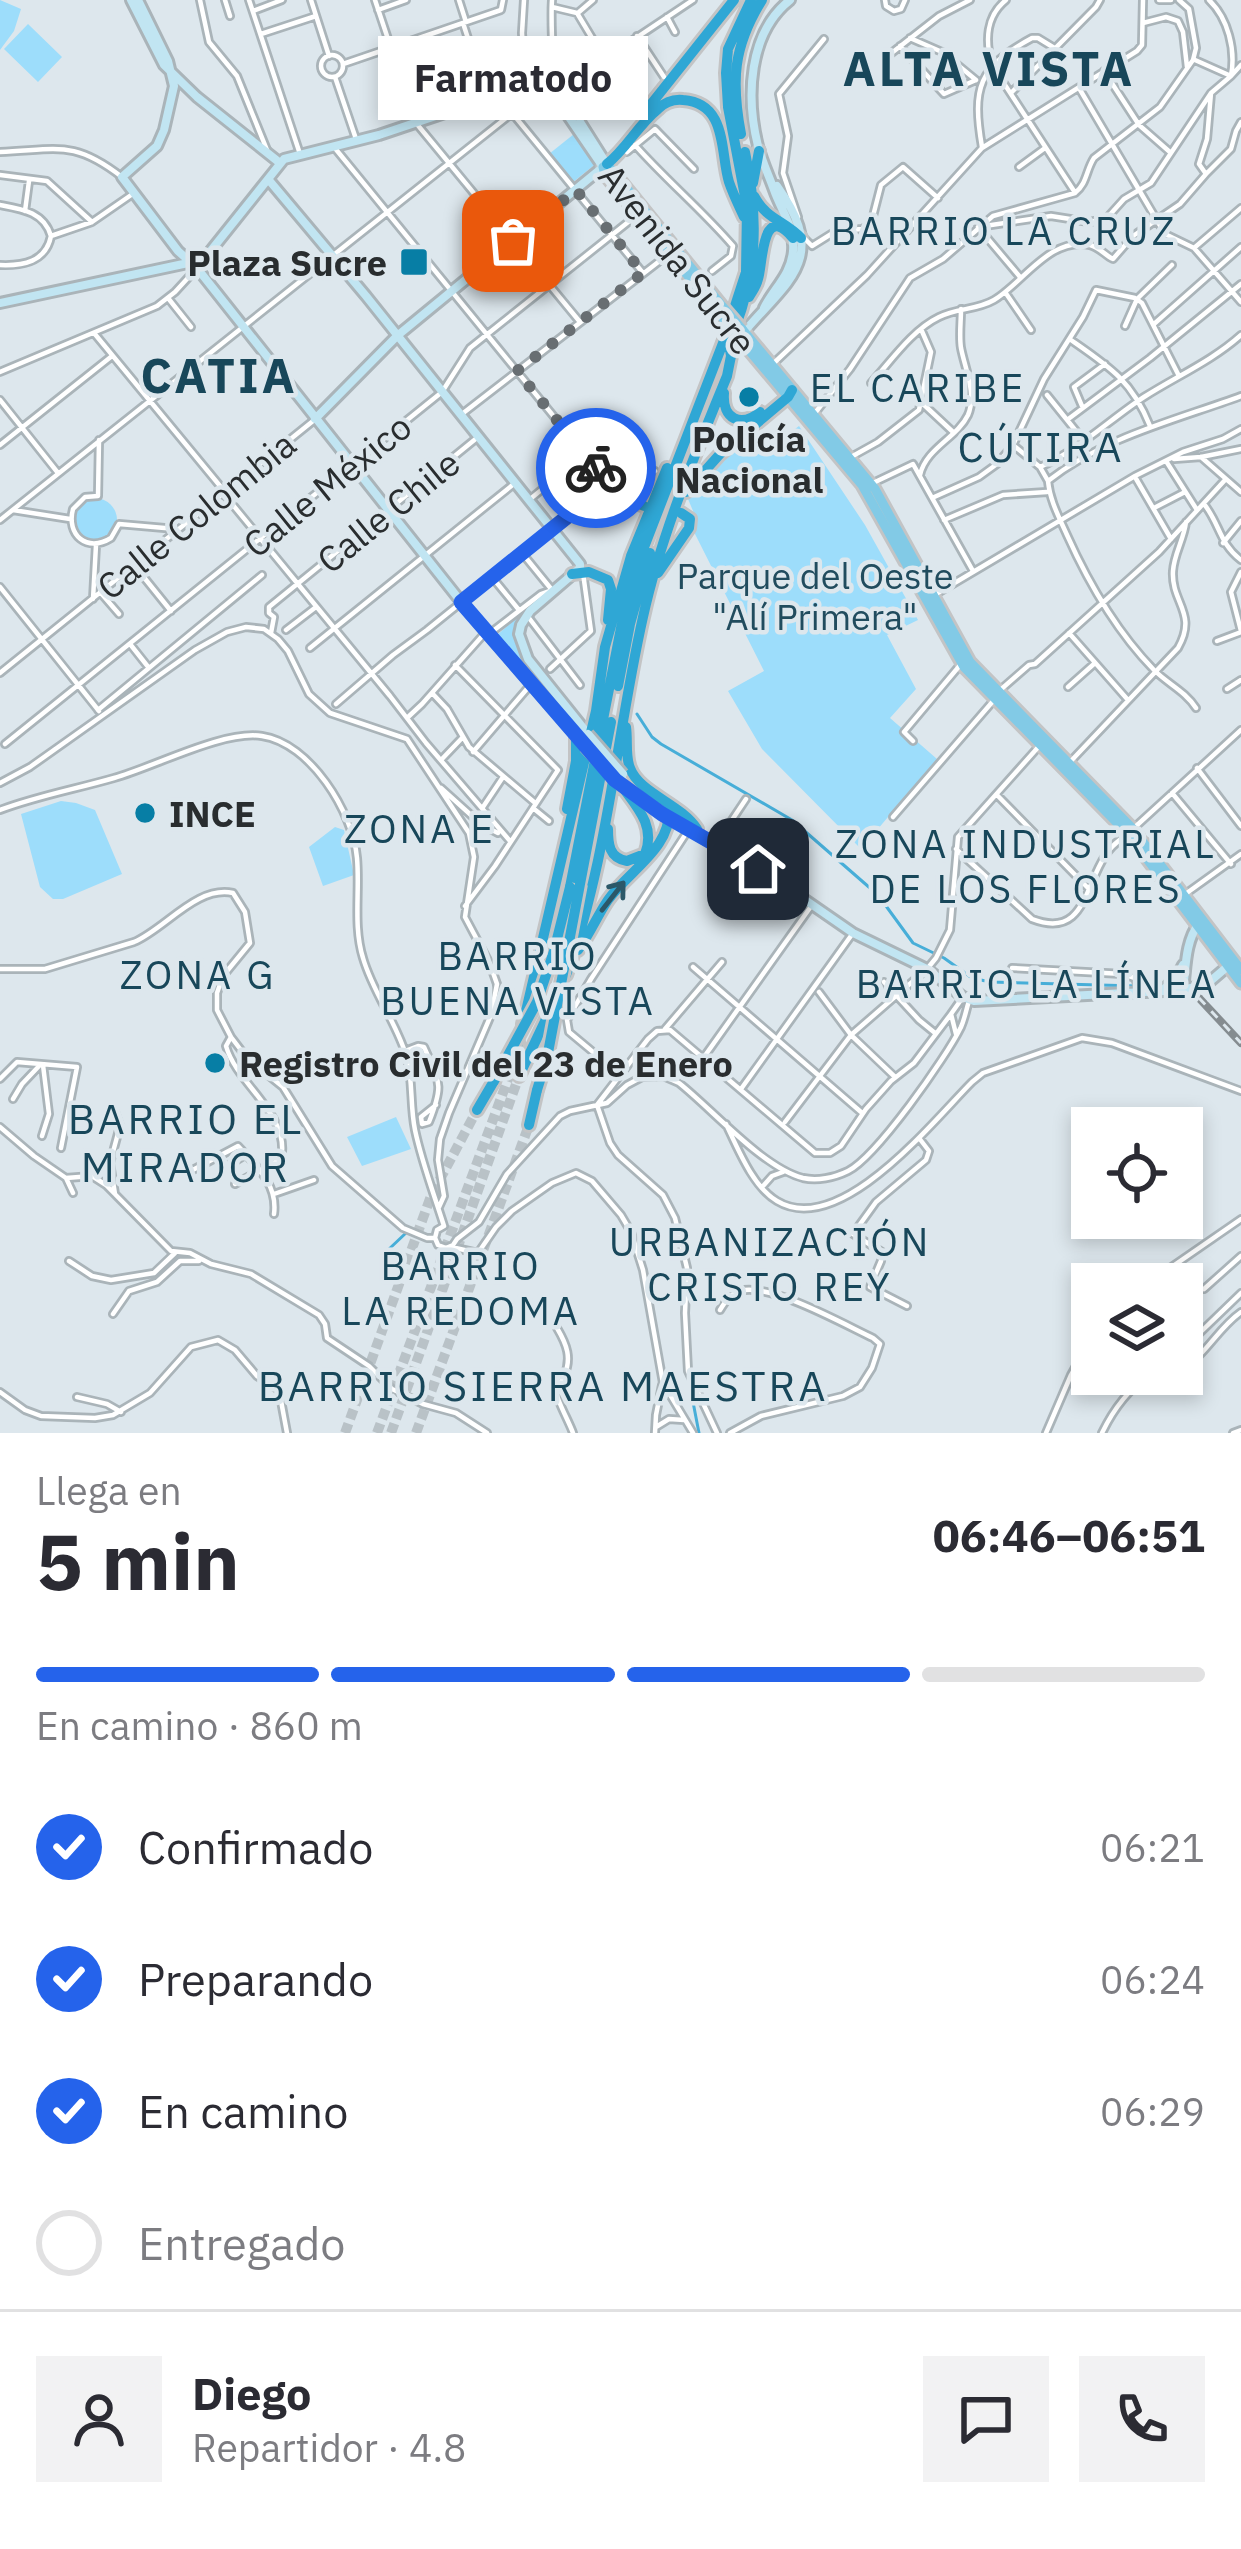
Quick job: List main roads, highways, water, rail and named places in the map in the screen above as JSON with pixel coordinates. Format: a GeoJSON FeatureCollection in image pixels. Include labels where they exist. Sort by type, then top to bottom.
{"type":"FeatureCollection","features":[{"type":"Feature","properties":{"kind":"highway"},"geometry":{"type":"LineString","coordinates":[[605,165],[734,0]]}},
{"type":"Feature","properties":{"kind":"highway"},"geometry":{"type":"LineString","coordinates":[[477,1110],[537,1002],[590,832],[645,565],[736,338],[748,225],[726,85],[728,49],[751,0]]}},
{"type":"Feature","properties":{"kind":"highway"},"geometry":{"type":"LineString","coordinates":[[762,0],[737,56],[734,96],[752,190],[755,250],[724,407],[735,420],[753,418],[788,392]]}},
{"type":"Feature","properties":{"kind":"highway"},"geometry":{"type":"LineString","coordinates":[[605,165],[663,104],[695,102],[719,128],[730,186],[748,225]]}},
{"type":"Feature","properties":{"kind":"highway"},"geometry":{"type":"LineString","coordinates":[[744,305],[757,285],[768,231],[780,228],[794,234],[765,213],[752,190],[759,152]]}},
{"type":"Feature","properties":{"kind":"highway"},"geometry":{"type":"LineString","coordinates":[[765,213],[776,210],[780,202]]}},
{"type":"Feature","properties":{"kind":"highway"},"geometry":{"type":"LineString","coordinates":[[529,1125],[547,1058],[636,568],[684,440],[736,338]]}},
{"type":"Feature","properties":{"kind":"highway"},"geometry":{"type":"LineString","coordinates":[[572,957],[620,777],[624,712],[652,580],[728,376]]}},
{"type":"Feature","properties":{"kind":"highway"},"geometry":{"type":"LineString","coordinates":[[680,505],[720,454],[788,392]]}},
{"type":"Feature","properties":{"kind":"highway"},"geometry":{"type":"LineString","coordinates":[[605,647],[659,474],[684,440]]}},
{"type":"Feature","properties":{"kind":"highway"},"geometry":{"type":"LineString","coordinates":[[652,580],[689,528],[680,505],[679,475]]}},
{"type":"Feature","properties":{"kind":"highway"},"geometry":{"type":"LineString","coordinates":[[622,494],[644,506]]}},
{"type":"Feature","properties":{"kind":"highway"},"geometry":{"type":"LineString","coordinates":[[579,571],[602,575],[610,584],[605,647],[515,1074],[572,957],[611,896],[661,841],[693,829],[685,813],[633,774],[624,712]]}},
{"type":"Feature","properties":{"kind":"highway"},"geometry":{"type":"LineString","coordinates":[[597,702],[615,664]]}},
{"type":"Feature","properties":{"kind":"highway"},"geometry":{"type":"LineString","coordinates":[[559,874],[582,735]]}},
{"type":"Feature","properties":{"kind":"highway"},"geometry":{"type":"LineString","coordinates":[[590,832],[620,777]]}},
{"type":"Feature","properties":{"kind":"highway"},"geometry":{"type":"LineString","coordinates":[[609,805],[610,849],[621,860],[641,857],[649,845],[648,826],[620,777]]}},
{"type":"Feature","properties":{"kind":"highway"},"geometry":{"type":"LineString","coordinates":[[661,841],[669,813]]}},
{"type":"Feature","properties":{"kind":"main road","name":"Avenida Sucre"},"geometry":{"type":"LineString","coordinates":[[605,165],[604,176],[723,307],[736,338]]}},
{"type":"Feature","properties":{"kind":"main road","name":"Avenida Sucre"},"geometry":{"type":"LineString","coordinates":[[605,165],[736,338],[769,367],[868,487],[962,663],[1130,831],[1241,970]]}},
{"type":"Feature","properties":{"kind":"main road","name":"Avenida Sucre"},"geometry":{"type":"LineString","coordinates":[[788,392],[849,458],[966,656],[996,696]]}},
{"type":"Feature","properties":{"kind":"main road","name":"Avenida Sucre"},"geometry":{"type":"LineString","coordinates":[[1043,743],[1069,764],[1184,895],[1241,983]]}},
{"type":"Feature","properties":{"kind":"waterway"},"geometry":{"type":"LineString","coordinates":[[637,714],[661,744],[792,820],[878,895],[913,943],[972,978],[1137,986]]}},
{"type":"Feature","properties":{"kind":"waterway"},"geometry":{"type":"LineString","coordinates":[[388,1250],[407,1232]]}},
{"type":"Feature","properties":{"kind":"waterway"},"geometry":{"type":"LineString","coordinates":[[688,1376],[699,1433]]}},
{"type":"Feature","properties":{"kind":"tunnel"},"geometry":{"type":"LineString","coordinates":[[377,1433],[511,1071]]}},
{"type":"Feature","properties":{"kind":"tunnel"},"geometry":{"type":"LineString","coordinates":[[391,1433],[519,1076]]}},
{"type":"Feature","properties":{"kind":"tunnel"},"geometry":{"type":"LineString","coordinates":[[345,1433],[431,1196],[477,1110]]}},
{"type":"Feature","properties":{"kind":"tunnel"},"geometry":{"type":"LineString","coordinates":[[416,1433],[529,1125]]}},
{"type":"Feature","properties":{"kind":"railway"},"geometry":{"type":"LineString","coordinates":[[1199,998],[1241,1043]]}},
{"type":"Feature","properties":{"kind":"place","name":"Farmatodo"},"geometry":{"type":"Point","coordinates":[513,241]}},
{"type":"Feature","properties":{"kind":"place","name":"Plaza Sucre"},"geometry":{"type":"Point","coordinates":[414,262]}},
{"type":"Feature","properties":{"kind":"place","name":"Policía Nacional"},"geometry":{"type":"Point","coordinates":[749,397]}},
{"type":"Feature","properties":{"kind":"place","name":"INCE"},"geometry":{"type":"Point","coordinates":[145,813]}},
{"type":"Feature","properties":{"kind":"place","name":"Registro Civil del 23 de Enero"},"geometry":{"type":"Point","coordinates":[215,1063]}},
{"type":"Feature","properties":{"kind":"district","name":"ALTA VISTA"},"geometry":{"type":"Point","coordinates":[989,68]}},
{"type":"Feature","properties":{"kind":"district","name":"BARRIO LA CRUZ"},"geometry":{"type":"Point","coordinates":[1004,230]}},
{"type":"Feature","properties":{"kind":"district","name":"CATIA"},"geometry":{"type":"Point","coordinates":[219,375]}},
{"type":"Feature","properties":{"kind":"district","name":"EL CARIBE"},"geometry":{"type":"Point","coordinates":[918,387]}},
{"type":"Feature","properties":{"kind":"district","name":"CÚTIRA"},"geometry":{"type":"Point","coordinates":[1041,446]}},
{"type":"Feature","properties":{"kind":"district","name":"ZONA E"},"geometry":{"type":"Point","coordinates":[420,828]}},
{"type":"Feature","properties":{"kind":"district","name":"ZONA INDUSTRIAL DE LOS FLORES"},"geometry":{"type":"Point","coordinates":[1026,866]}},
{"type":"Feature","properties":{"kind":"district","name":"ZONA G"},"geometry":{"type":"Point","coordinates":[198,974]}},
{"type":"Feature","properties":{"kind":"district","name":"BARRIO BUENA VISTA"},"geometry":{"type":"Point","coordinates":[518,978]}},
{"type":"Feature","properties":{"kind":"district","name":"BARRIO LA LÍNEA"},"geometry":{"type":"Point","coordinates":[1037,983]}},
{"type":"Feature","properties":{"kind":"district","name":"BARRIO EL MIRADOR"},"geometry":{"type":"Point","coordinates":[186,1142]}},
{"type":"Feature","properties":{"kind":"district","name":"URBANIZACIÓN CRISTO REY"},"geometry":{"type":"Point","coordinates":[770,1264]}},
{"type":"Feature","properties":{"kind":"district","name":"BARRIO LA REDOMA"},"geometry":{"type":"Point","coordinates":[461,1288]}},
{"type":"Feature","properties":{"kind":"district","name":"BARRIO SIERRA MAESTRA"},"geometry":{"type":"Point","coordinates":[543,1385]}},
{"type":"Feature","properties":{"kind":"park label","name":"Parque del Oeste \"Alí Primera\""},"geometry":{"type":"Point","coordinates":[815,596]}}]}
